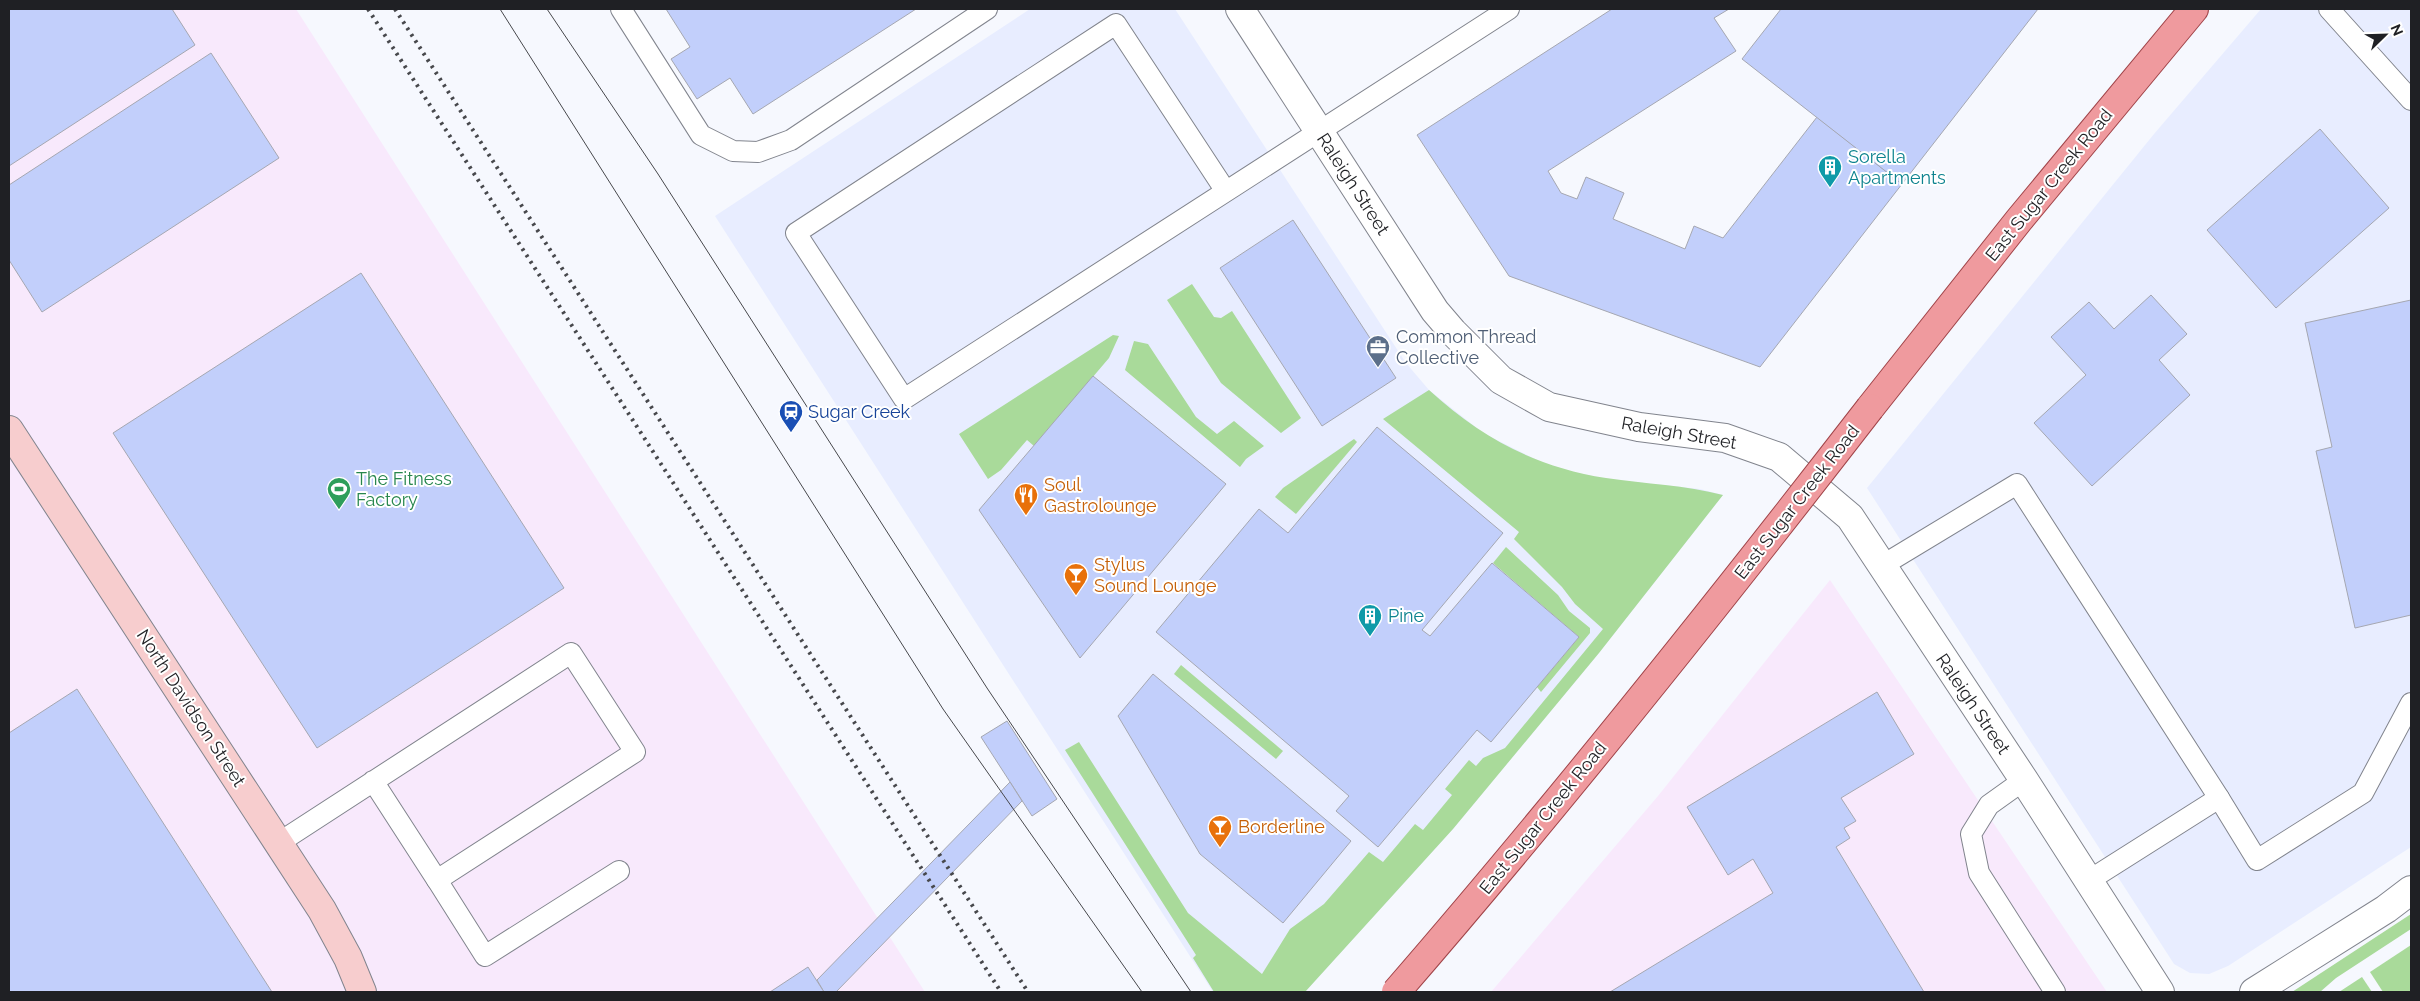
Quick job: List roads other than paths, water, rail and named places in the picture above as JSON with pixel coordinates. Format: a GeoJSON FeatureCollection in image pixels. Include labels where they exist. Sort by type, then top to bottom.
{"type":"FeatureCollection","features":[{"type":"Feature","properties":{"kind":"main road","name":"East Sugar Creek Road"},"geometry":{"type":"LineString","coordinates":[[1396,992],[1500,872],[1651,686],[2019,220],[2194,9]]}},
{"type":"Feature","properties":{"kind":"street","name":"Raleigh Street"},"geometry":{"type":"LineString","coordinates":[[1240,9],[1435,310],[1453,332],[1501,380],[1549,407],[1639,427],[1725,438],[1779,457],[1850,517],[2024,780],[2160,992]]}},
{"type":"Feature","properties":{"kind":"street","name":"North Davidson Street"},"geometry":{"type":"LineString","coordinates":[[9,430],[280,842],[322,910],[348,958],[362,992]]}},
{"type":"Feature","properties":{"kind":"street"},"geometry":{"type":"LineString","coordinates":[[2254,992],[2411,890]]}},
{"type":"Feature","properties":{"kind":"lane"},"geometry":{"type":"LineString","coordinates":[[621,9],[701,135],[733,151],[758,152],[791,140],[987,9]]}},
{"type":"Feature","properties":{"kind":"lane"},"geometry":{"type":"LineString","coordinates":[[1225,190],[1116,24],[796,233],[904,398],[1318,130],[1509,9]]}},
{"type":"Feature","properties":{"kind":"lane"},"geometry":{"type":"LineString","coordinates":[[2329,9],[2411,100]]}},
{"type":"Feature","properties":{"kind":"lane"},"geometry":{"type":"LineString","coordinates":[[1883,565],[2017,484],[2257,860],[2363,793],[2411,703]]}},
{"type":"Feature","properties":{"kind":"lane"},"geometry":{"type":"LineString","coordinates":[[280,842],[571,653],[635,752],[436,880]]}},
{"type":"Feature","properties":{"kind":"lane"},"geometry":{"type":"LineString","coordinates":[[2024,780],[1989,805],[1971,834],[1979,873],[2055,992]]}},
{"type":"Feature","properties":{"kind":"lane"},"geometry":{"type":"LineString","coordinates":[[373,781],[485,956],[619,871]]}},
{"type":"Feature","properties":{"kind":"lane"},"geometry":{"type":"LineString","coordinates":[[2088,881],[2219,798]]}},
{"type":"Feature","properties":{"kind":"tram line"},"geometry":{"type":"LineString","coordinates":[[500,9],[943,709],[1142,992]]}},
{"type":"Feature","properties":{"kind":"tram line"},"geometry":{"type":"LineString","coordinates":[[547,9],[658,174],[987,688],[1191,992]]}},
{"type":"Feature","properties":{"kind":"railway"},"geometry":{"type":"LineString","coordinates":[[368,9],[1001,992]]}},
{"type":"Feature","properties":{"kind":"railway"},"geometry":{"type":"LineString","coordinates":[[395,9],[1028,992]]}},
{"type":"Feature","properties":{"kind":"place","name":"Sorella Apartments"},"geometry":{"type":"Point","coordinates":[1830,188]}},
{"type":"Feature","properties":{"kind":"place","name":"Common Thread Collective"},"geometry":{"type":"Point","coordinates":[1378,368]}},
{"type":"Feature","properties":{"kind":"place","name":"Sugar Creek"},"geometry":{"type":"Point","coordinates":[791,433]}},
{"type":"Feature","properties":{"kind":"place","name":"The Fitness Factory"},"geometry":{"type":"Point","coordinates":[339,510]}},
{"type":"Feature","properties":{"kind":"place","name":"Soul Gastrolounge"},"geometry":{"type":"Point","coordinates":[1026,516]}},
{"type":"Feature","properties":{"kind":"place","name":"Stylus Sound Lounge"},"geometry":{"type":"Point","coordinates":[1076,596]}},
{"type":"Feature","properties":{"kind":"place","name":"Pine"},"geometry":{"type":"Point","coordinates":[1370,637]}},
{"type":"Feature","properties":{"kind":"place","name":"Borderline"},"geometry":{"type":"Point","coordinates":[1220,848]}}]}
